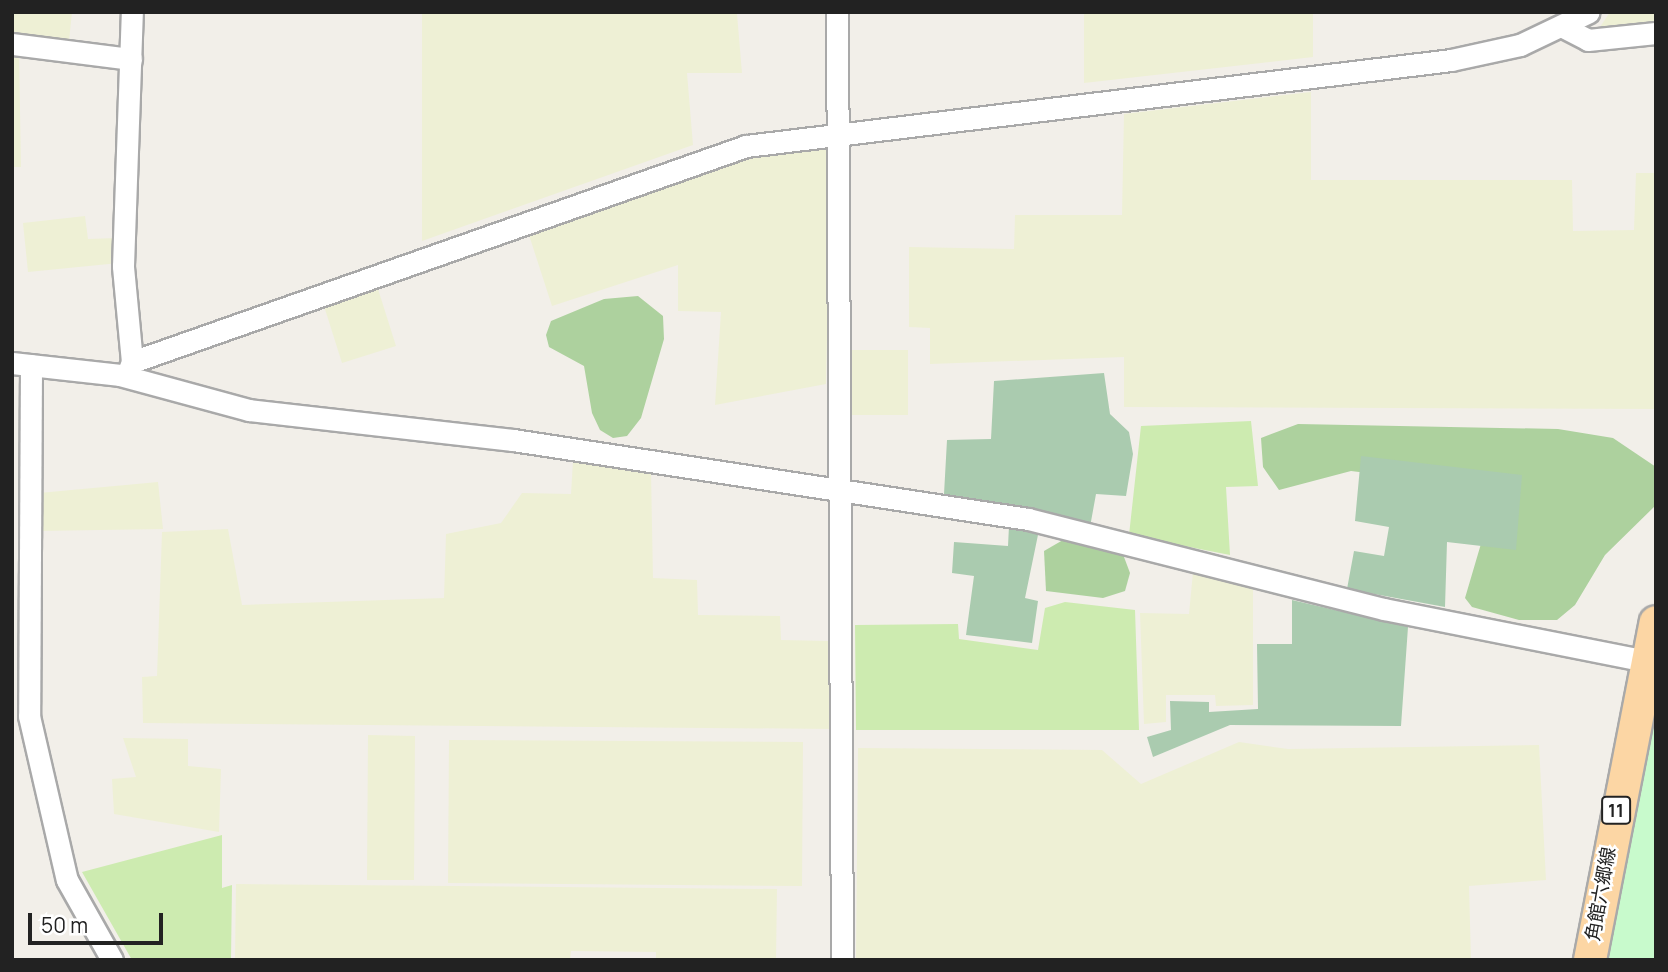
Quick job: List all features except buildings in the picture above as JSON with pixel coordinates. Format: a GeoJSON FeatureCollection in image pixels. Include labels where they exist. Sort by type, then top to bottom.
{"type":"FeatureCollection","features":[{"type":"Feature","properties":{"kind":"main road","name":"角館六郷線"},"geometry":{"type":"LineString","coordinates":[[1590,960],[1651,662],[1656,622]]}},
{"type":"Feature","properties":{"kind":"street"},"geometry":{"type":"LineString","coordinates":[[129,369],[123,266],[132,12]]}},
{"type":"Feature","properties":{"kind":"street"},"geometry":{"type":"LineString","coordinates":[[837,12],[842,130],[839,491],[842,960]]}},
{"type":"Feature","properties":{"kind":"street"},"geometry":{"type":"LineString","coordinates":[[129,369],[746,146],[842,130],[1451,60],[1520,45],[1589,12]]}},
{"type":"Feature","properties":{"kind":"street"},"geometry":{"type":"LineString","coordinates":[[1561,26],[1588,40],[1656,33]]}},
{"type":"Feature","properties":{"kind":"street"},"geometry":{"type":"LineString","coordinates":[[12,44],[131,59]]}},
{"type":"Feature","properties":{"kind":"street"},"geometry":{"type":"LineString","coordinates":[[112,960],[67,880],[21,717],[22,364],[129,369],[249,410],[513,439],[1028,519],[1384,609],[1651,662]]}},
{"type":"Feature","properties":{"kind":"green space"},"geometry":{"type":"Polygon","coordinates":[[[12,12],[72,12],[69,41],[12,35],[12,12]]]}},
{"type":"Feature","properties":{"kind":"green space"},"geometry":{"type":"Polygon","coordinates":[[[422,12],[737,14],[742,73],[687,73],[693,145],[422,241],[422,12]]]}},
{"type":"Feature","properties":{"kind":"green space"},"geometry":{"type":"Polygon","coordinates":[[[1084,12],[1313,12],[1313,57],[1084,83],[1084,12]]]}},
{"type":"Feature","properties":{"kind":"green space"},"geometry":{"type":"Polygon","coordinates":[[[1610,12],[1656,12],[1656,22],[1598,30],[1610,12]]]}},
{"type":"Feature","properties":{"kind":"green space"},"geometry":{"type":"Polygon","coordinates":[[[12,53],[19,53],[21,167],[12,167],[12,53]]]}},
{"type":"Feature","properties":{"kind":"green space"},"geometry":{"type":"Polygon","coordinates":[[[1311,92],[1311,180],[1572,180],[1573,231],[1634,230],[1636,173],[1656,173],[1656,409],[1124,407],[1124,357],[930,364],[930,328],[909,327],[909,247],[1014,249],[1015,215],[1122,215],[1124,114],[1311,92]]]}},
{"type":"Feature","properties":{"kind":"green space"},"geometry":{"type":"Polygon","coordinates":[[[831,142],[826,384],[715,405],[721,312],[678,311],[678,265],[552,306],[528,232],[767,152],[831,142]]]}},
{"type":"Feature","properties":{"kind":"green space"},"geometry":{"type":"Polygon","coordinates":[[[85,216],[88,239],[117,238],[119,263],[28,272],[23,223],[85,216]]]}},
{"type":"Feature","properties":{"kind":"green space"},"geometry":{"type":"Polygon","coordinates":[[[378,289],[396,346],[342,363],[324,306],[378,289]]]}},
{"type":"Feature","properties":{"kind":"green space"},"geometry":{"type":"Polygon","coordinates":[[[638,296],[663,316],[664,339],[641,418],[627,436],[613,438],[600,430],[592,413],[584,366],[549,347],[546,335],[551,321],[604,299],[638,296]]]}},
{"type":"Feature","properties":{"kind":"green space"},"geometry":{"type":"Polygon","coordinates":[[[850,350],[908,350],[908,415],[850,415],[850,350]]]}},
{"type":"Feature","properties":{"kind":"green space"},"geometry":{"type":"Polygon","coordinates":[[[1104,373],[1110,414],[1129,432],[1133,454],[1126,496],[1096,494],[1090,527],[944,494],[947,440],[991,439],[994,381],[1104,373]]]}},
{"type":"Feature","properties":{"kind":"green space"},"geometry":{"type":"Polygon","coordinates":[[[1251,421],[1258,486],[1226,487],[1230,555],[1129,535],[1141,426],[1251,421]]]}},
{"type":"Feature","properties":{"kind":"green space"},"geometry":{"type":"Polygon","coordinates":[[[1298,424],[1558,429],[1613,438],[1656,467],[1656,505],[1605,555],[1575,605],[1557,620],[1519,620],[1472,607],[1465,598],[1488,520],[1400,477],[1351,471],[1279,490],[1263,467],[1261,438],[1298,424]]]}},
{"type":"Feature","properties":{"kind":"green space"},"geometry":{"type":"Polygon","coordinates":[[[1361,456],[1522,475],[1516,550],[1447,542],[1445,607],[1347,589],[1354,551],[1384,556],[1389,527],[1355,521],[1361,456]]]}},
{"type":"Feature","properties":{"kind":"green space"},"geometry":{"type":"Polygon","coordinates":[[[573,461],[651,472],[653,578],[697,580],[698,615],[780,616],[781,640],[828,641],[834,729],[143,723],[142,677],[157,676],[162,532],[228,529],[242,605],[444,598],[446,534],[501,523],[522,493],[571,494],[573,461]]]}},
{"type":"Feature","properties":{"kind":"green space"},"geometry":{"type":"Polygon","coordinates":[[[158,482],[163,529],[38,531],[39,493],[158,482]]]}},
{"type":"Feature","properties":{"kind":"green space"},"geometry":{"type":"Polygon","coordinates":[[[1009,526],[1039,530],[1025,598],[1038,601],[1032,643],[966,635],[974,576],[952,573],[954,542],[1008,546],[1009,526]]]}},
{"type":"Feature","properties":{"kind":"green space"},"geometry":{"type":"Polygon","coordinates":[[[1063,540],[1121,549],[1130,573],[1125,591],[1103,598],[1046,591],[1044,551],[1063,540]]]}},
{"type":"Feature","properties":{"kind":"green space"},"geometry":{"type":"Polygon","coordinates":[[[1193,572],[1253,587],[1253,705],[1216,706],[1215,695],[1166,695],[1166,722],[1144,724],[1140,613],[1189,614],[1193,572]]]}},
{"type":"Feature","properties":{"kind":"green space"},"geometry":{"type":"Polygon","coordinates":[[[1292,600],[1408,627],[1401,726],[1230,725],[1153,757],[1147,737],[1171,730],[1170,701],[1209,702],[1209,712],[1258,709],[1257,644],[1292,644],[1292,600]]]}},
{"type":"Feature","properties":{"kind":"green space"},"geometry":{"type":"Polygon","coordinates":[[[1065,602],[1135,610],[1139,730],[856,730],[855,625],[958,624],[959,639],[1038,650],[1045,608],[1065,602]]]}},
{"type":"Feature","properties":{"kind":"green space"},"geometry":{"type":"Polygon","coordinates":[[[1656,678],[1656,960],[1602,960],[1656,678]]]}},
{"type":"Feature","properties":{"kind":"green space"},"geometry":{"type":"Polygon","coordinates":[[[368,735],[415,736],[414,880],[367,880],[368,735]]]}},
{"type":"Feature","properties":{"kind":"green space"},"geometry":{"type":"Polygon","coordinates":[[[123,738],[188,739],[188,766],[221,769],[219,832],[114,814],[112,779],[136,777],[123,738]]]}},
{"type":"Feature","properties":{"kind":"green space"},"geometry":{"type":"Polygon","coordinates":[[[449,740],[803,742],[802,886],[448,883],[449,740]]]}},
{"type":"Feature","properties":{"kind":"green space"},"geometry":{"type":"Polygon","coordinates":[[[1239,742],[1288,749],[1539,745],[1546,880],[1469,886],[1471,960],[856,960],[858,748],[1102,750],[1141,784],[1239,742]]]}},
{"type":"Feature","properties":{"kind":"green space"},"geometry":{"type":"Polygon","coordinates":[[[222,835],[222,888],[232,885],[231,960],[132,960],[82,872],[222,835]]]}},
{"type":"Feature","properties":{"kind":"green space"},"geometry":{"type":"Polygon","coordinates":[[[236,884],[777,889],[776,960],[656,960],[656,952],[571,951],[570,960],[235,960],[236,884]]]}}]}
